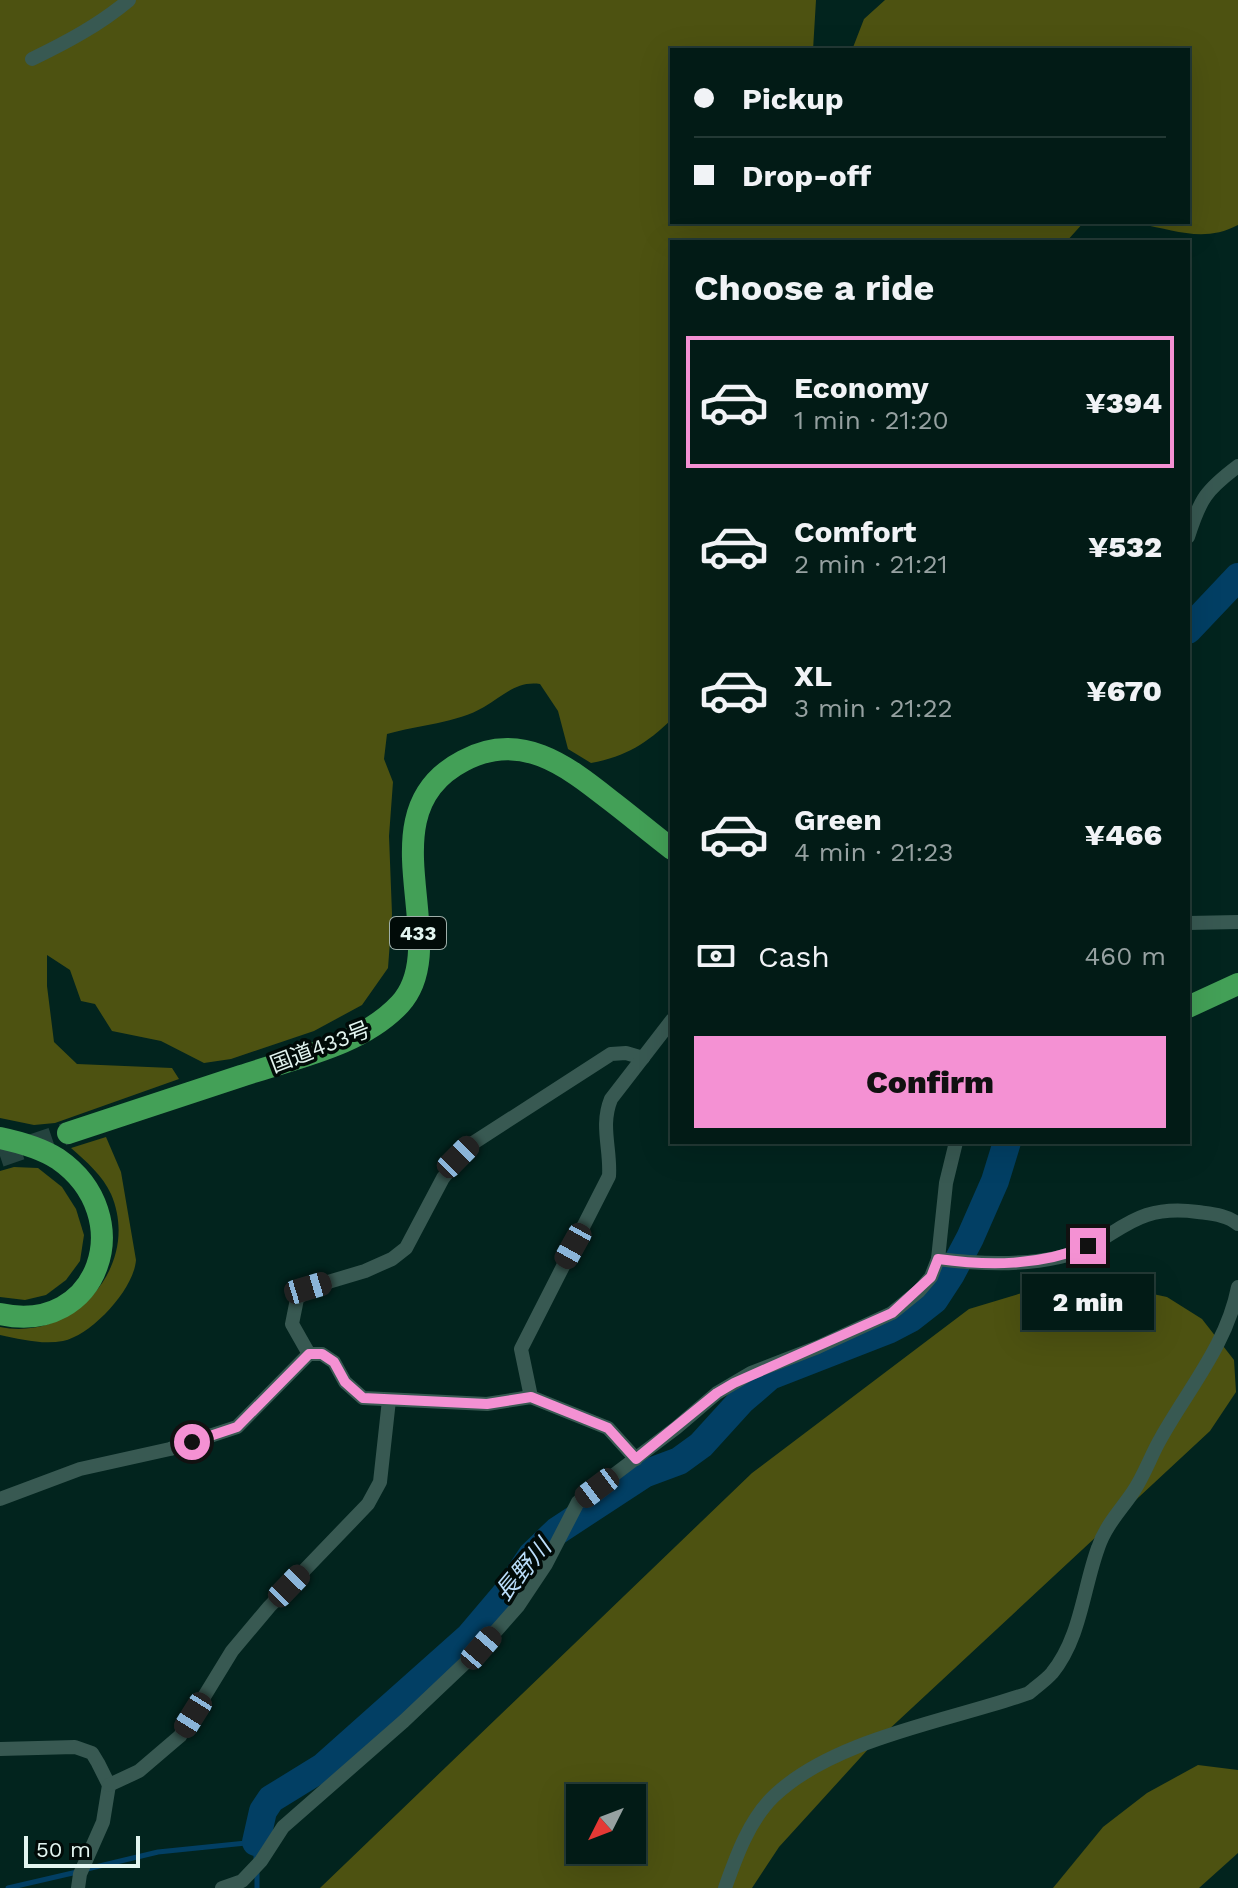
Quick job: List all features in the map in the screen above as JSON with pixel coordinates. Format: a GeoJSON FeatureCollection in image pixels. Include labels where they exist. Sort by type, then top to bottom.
{"type":"FeatureCollection","features":[{"type":"Feature","properties":{"kind":"highway","name":"国道433号"},"geometry":{"type":"LineString","coordinates":[[68,1133],[337,1044],[381,1023],[403,1001],[416,973],[419,940],[413,835],[417,814],[433,786],[450,768],[474,755],[497,749],[529,751],[557,761],[670,847]]}},
{"type":"Feature","properties":{"kind":"highway"},"geometry":{"type":"LineString","coordinates":[[1190,1006],[1238,984]]}},
{"type":"Feature","properties":{"kind":"highway"},"geometry":{"type":"LineString","coordinates":[[0,1138],[38,1149],[58,1159],[82,1182],[98,1208],[103,1239],[99,1260],[84,1288],[60,1307],[30,1316],[0,1314]]}},
{"type":"Feature","properties":{"kind":"street"},"geometry":{"type":"LineString","coordinates":[[32,59],[72,40],[129,0]]}},
{"type":"Feature","properties":{"kind":"street"},"geometry":{"type":"LineString","coordinates":[[1190,530],[1196,511],[1212,485],[1238,466]]}},
{"type":"Feature","properties":{"kind":"street"},"geometry":{"type":"LineString","coordinates":[[1190,923],[1238,922]]}},
{"type":"Feature","properties":{"kind":"street"},"geometry":{"type":"LineString","coordinates":[[531,1397],[521,1349],[609,1176],[605,1113],[611,1099],[670,1023]]}},
{"type":"Feature","properties":{"kind":"street"},"geometry":{"type":"LineString","coordinates":[[309,1354],[292,1324],[297,1299],[308,1288],[365,1271],[392,1259],[406,1248],[443,1178],[470,1145],[611,1054],[626,1053],[643,1058]]}},
{"type":"Feature","properties":{"kind":"street"},"geometry":{"type":"LineString","coordinates":[[222,1888],[242,1881],[261,1861],[283,1827],[404,1721],[481,1648],[518,1606],[546,1564],[578,1502],[717,1393],[751,1373],[892,1313],[931,1277],[938,1259],[946,1183],[956,1144]]}},
{"type":"Feature","properties":{"kind":"street"},"geometry":{"type":"LineString","coordinates":[[938,1259],[1018,1264],[1064,1256],[1088,1246],[1129,1220],[1165,1210],[1214,1214],[1238,1224]]}},
{"type":"Feature","properties":{"kind":"street"},"geometry":{"type":"LineString","coordinates":[[725,1888],[737,1855],[755,1821],[773,1797],[802,1775],[850,1750],[1029,1693],[1052,1672],[1067,1647],[1082,1610],[1098,1548],[1107,1527],[1139,1482],[1161,1438],[1217,1345],[1238,1287]]}},
{"type":"Feature","properties":{"kind":"street"},"geometry":{"type":"LineString","coordinates":[[0,1499],[80,1469],[170,1449],[237,1427],[309,1354],[322,1354],[334,1362],[345,1382],[363,1398],[487,1404],[531,1397],[608,1428],[636,1459]]}},
{"type":"Feature","properties":{"kind":"street"},"geometry":{"type":"LineString","coordinates":[[109,1785],[139,1771],[180,1736],[232,1651],[269,1607],[368,1504],[380,1482],[389,1400]]}},
{"type":"Feature","properties":{"kind":"street"},"geometry":{"type":"LineString","coordinates":[[0,1749],[75,1747],[92,1753],[109,1785],[103,1822],[80,1874],[78,1888]]}},
{"type":"Feature","properties":{"kind":"green space"},"geometry":{"type":"Polygon","coordinates":[[[0,0],[816,0],[813,48],[670,48],[670,224],[1082,224],[1068,240],[670,240],[670,721],[635,748],[591,763],[568,749],[558,711],[540,684],[532,684],[517,687],[462,717],[387,734],[384,759],[393,782],[389,836],[392,914],[388,968],[362,1005],[314,1031],[231,1059],[204,1063],[161,1041],[112,1031],[95,1004],[81,1001],[70,970],[47,955],[47,986],[54,1042],[77,1064],[172,1068],[179,1079],[55,1123],[34,1125],[0,1118],[0,0]]]}},
{"type":"Feature","properties":{"kind":"green space"},"geometry":{"type":"Polygon","coordinates":[[[885,0],[1238,0],[1238,225],[1201,234],[1140,224],[1190,224],[1190,48],[853,48],[864,19],[885,0]]]}},
{"type":"Feature","properties":{"kind":"green space"},"geometry":{"type":"Polygon","coordinates":[[[106,1137],[121,1172],[136,1260],[128,1284],[110,1309],[74,1337],[47,1342],[0,1335],[0,1327],[27,1329],[52,1323],[75,1310],[94,1293],[109,1272],[117,1247],[118,1221],[111,1194],[99,1175],[71,1148],[106,1137]]]}},
{"type":"Feature","properties":{"kind":"green space"},"geometry":{"type":"Polygon","coordinates":[[[14,1167],[38,1168],[62,1187],[76,1209],[84,1235],[80,1261],[66,1280],[46,1295],[25,1300],[0,1297],[0,1171],[14,1167]]]}},
{"type":"Feature","properties":{"kind":"green space"},"geometry":{"type":"Polygon","coordinates":[[[1106,1284],[1167,1297],[1202,1319],[1234,1360],[1236,1392],[1210,1431],[871,1746],[779,1847],[752,1888],[320,1888],[752,1473],[969,1309],[1045,1286],[1106,1284]]]}},
{"type":"Feature","properties":{"kind":"green space"},"geometry":{"type":"Polygon","coordinates":[[[1198,1765],[1238,1770],[1238,1853],[1199,1888],[1053,1888],[1103,1827],[1147,1793],[1198,1765]]]}},
{"type":"Feature","properties":{"kind":"waterway","name":"長野川"},"geometry":{"type":"LineString","coordinates":[[1190,628],[1238,577]]}},
{"type":"Feature","properties":{"kind":"waterway","name":"長野川"},"geometry":{"type":"LineString","coordinates":[[256,1842],[263,1811],[271,1799],[323,1767],[469,1637],[508,1591],[532,1555],[557,1531],[644,1474],[679,1461],[701,1445],[741,1401],[770,1376],[888,1330],[911,1318],[934,1300],[970,1238],[995,1181],[1006,1144]]}},
{"type":"Feature","properties":{"kind":"waterway"},"geometry":{"type":"LineString","coordinates":[[87,1869],[158,1852],[256,1842],[256,1861]]}},
{"type":"Feature","properties":{"kind":"waterway","name":"長野川"},"geometry":{"type":"LineString","coordinates":[[257,1871],[257,1888]]}},
{"type":"Feature","properties":{"kind":"waterway"},"geometry":{"type":"LineString","coordinates":[[8,1888],[77,1872]]}},
{"type":"Feature","properties":{"kind":"tunnel"},"geometry":{"type":"LineString","coordinates":[[0,1156],[68,1133]]}},
{"type":"Feature","properties":{"kind":"route"},"geometry":{"type":"LineString","coordinates":[[192,1442],[237,1427],[309,1354],[322,1354],[334,1362],[345,1382],[363,1398],[487,1404],[531,1397],[608,1428],[636,1459],[717,1393],[751,1373],[892,1313],[931,1277],[938,1259],[1018,1264],[1064,1256],[1088,1246]]}}]}
